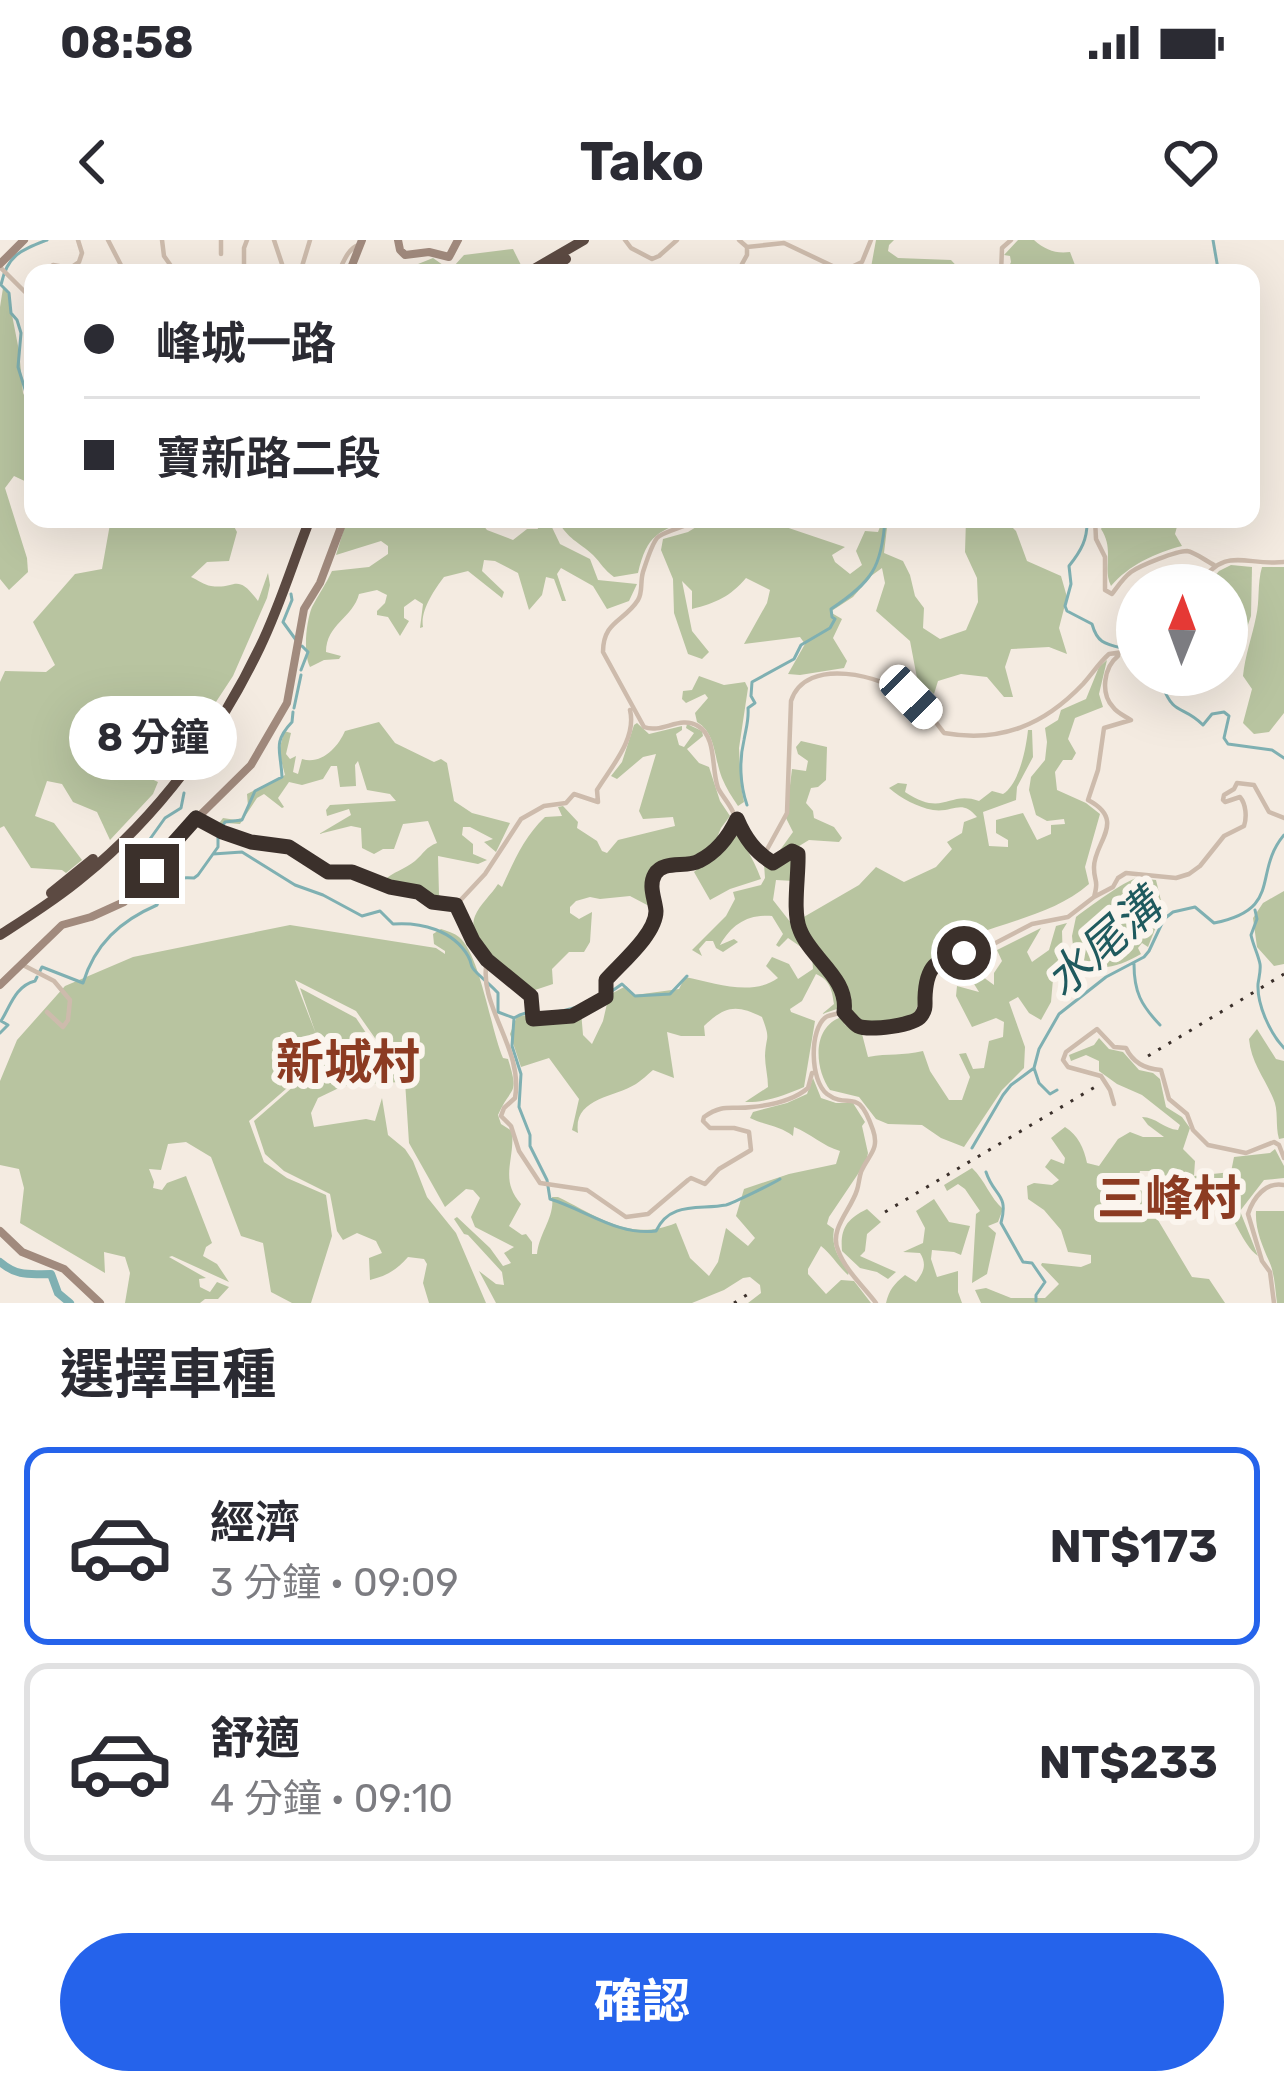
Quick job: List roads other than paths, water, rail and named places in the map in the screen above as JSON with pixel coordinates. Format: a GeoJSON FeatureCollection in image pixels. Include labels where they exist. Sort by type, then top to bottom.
{"type":"FeatureCollection","features":[{"type":"Feature","properties":{"kind":"highway"},"geometry":{"type":"LineString","coordinates":[[543,264],[584,240]]}},
{"type":"Feature","properties":{"kind":"highway"},"geometry":{"type":"LineString","coordinates":[[558,264],[597,240]]}},
{"type":"Feature","properties":{"kind":"highway"},"geometry":{"type":"LineString","coordinates":[[0,931],[66,890],[100,862],[155,808],[196,757],[262,644],[304,528]]}},
{"type":"Feature","properties":{"kind":"street"},"geometry":{"type":"LineString","coordinates":[[23,240],[0,266],[24,291]]}},
{"type":"Feature","properties":{"kind":"street"},"geometry":{"type":"LineString","coordinates":[[220,240],[221,254]]}},
{"type":"Feature","properties":{"kind":"street"},"geometry":{"type":"LineString","coordinates":[[398,240],[400,250],[408,256],[429,252],[449,257],[458,240]]}},
{"type":"Feature","properties":{"kind":"street"},"geometry":{"type":"LineString","coordinates":[[625,240],[652,259],[677,240]]}},
{"type":"Feature","properties":{"kind":"street"},"geometry":{"type":"LineString","coordinates":[[740,240],[747,247],[742,264]]}},
{"type":"Feature","properties":{"kind":"street"},"geometry":{"type":"LineString","coordinates":[[747,247],[784,243],[825,264]]}},
{"type":"Feature","properties":{"kind":"street"},"geometry":{"type":"LineString","coordinates":[[0,985],[62,925],[124,902],[196,818],[251,765],[286,703],[304,609],[320,583],[341,528]]}},
{"type":"Feature","properties":{"kind":"street"},"geometry":{"type":"LineString","coordinates":[[683,528],[656,539],[642,574],[640,598],[607,630],[603,652],[641,724],[649,730],[683,722],[703,729],[720,792],[746,839],[763,857],[773,863],[792,851],[798,854],[799,928],[830,969],[845,1001],[844,1012]]}},
{"type":"Feature","properties":{"kind":"street"},"geometry":{"type":"LineString","coordinates":[[1095,528],[1105,557],[1105,590],[1112,594],[1116,589]]}},
{"type":"Feature","properties":{"kind":"street"},"geometry":{"type":"LineString","coordinates":[[1151,564],[1190,551],[1211,564]]}},
{"type":"Feature","properties":{"kind":"street"},"geometry":{"type":"LineString","coordinates":[[1220,564],[1236,559],[1284,562]]}},
{"type":"Feature","properties":{"kind":"street"},"geometry":{"type":"LineString","coordinates":[[763,857],[787,813],[791,700],[806,681],[827,674],[854,674],[911,697],[944,733],[1000,736],[1051,712],[1084,683],[1103,658],[1116,654]]}},
{"type":"Feature","properties":{"kind":"street"},"geometry":{"type":"LineString","coordinates":[[1094,897],[1098,884],[1093,866],[1107,832],[1105,814],[1088,797],[1095,783],[1104,728],[1131,721],[1113,709],[1107,692],[1106,674],[1116,660]]}},
{"type":"Feature","properties":{"kind":"street"},"geometry":{"type":"LineString","coordinates":[[456,905],[485,874],[520,819],[544,806],[566,803],[574,794],[598,802],[597,790],[617,764],[631,727],[628,701]]}},
{"type":"Feature","properties":{"kind":"street"},"geometry":{"type":"LineString","coordinates":[[844,1012],[860,1027],[912,1024],[922,1015],[927,980],[937,962],[984,950],[1032,924],[1068,917],[1126,874],[1176,878],[1189,874],[1218,841],[1244,826],[1244,801],[1240,797],[1223,800],[1237,783],[1254,785],[1264,807],[1284,818]]}},
{"type":"Feature","properties":{"kind":"street"},"geometry":{"type":"LineString","coordinates":[[196,818],[251,842],[289,847],[328,872],[352,872],[418,892],[432,902],[456,905]]}},
{"type":"Feature","properties":{"kind":"street"},"geometry":{"type":"LineString","coordinates":[[456,905],[487,960],[531,996],[533,1019],[572,1016],[606,997],[606,980],[652,928],[654,875],[662,866],[699,861],[729,837],[737,819]]}},
{"type":"Feature","properties":{"kind":"street"},"geometry":{"type":"LineString","coordinates":[[487,960],[484,978],[512,1052],[518,1083],[514,1100],[501,1116],[514,1131],[522,1157],[540,1183],[591,1191],[626,1217],[648,1214],[688,1180],[706,1184],[719,1169],[748,1153],[751,1133],[710,1128],[703,1121],[724,1107],[750,1108],[795,1097],[808,1088],[820,1024],[844,1012]]}},
{"type":"Feature","properties":{"kind":"street"},"geometry":{"type":"LineString","coordinates":[[20,964],[54,981],[70,1000],[63,1027],[47,1012]]}},
{"type":"Feature","properties":{"kind":"street"},"geometry":{"type":"LineString","coordinates":[[1114,1104],[1101,1076],[1063,1060],[1063,1054],[1094,1030],[1114,1047],[1126,1048],[1130,1057],[1148,1069],[1161,1070],[1169,1099],[1187,1114],[1202,1141],[1246,1153],[1274,1142],[1284,1158]]}},
{"type":"Feature","properties":{"kind":"street"},"geometry":{"type":"LineString","coordinates":[[813,1067],[824,1092],[860,1104],[875,1139],[874,1152],[861,1171],[836,1239],[839,1254],[876,1303]]}},
{"type":"Feature","properties":{"kind":"street"},"geometry":{"type":"LineString","coordinates":[[1274,1303],[1269,1268],[1262,1261],[1248,1214],[1263,1190],[1272,1184],[1284,1185]]}},
{"type":"Feature","properties":{"kind":"street"},"geometry":{"type":"LineString","coordinates":[[0,1231],[22,1252],[64,1269],[100,1303]]}},
{"type":"Feature","properties":{"kind":"waterway","name":"水尾溝"},"geometry":{"type":"LineString","coordinates":[[24,386],[18,367],[21,333],[11,313],[9,293],[1,285],[16,255],[47,240]]}},
{"type":"Feature","properties":{"kind":"waterway","name":"水尾溝"},"geometry":{"type":"LineString","coordinates":[[1213,240],[1217,264]]}},
{"type":"Feature","properties":{"kind":"waterway"},"geometry":{"type":"LineString","coordinates":[[747,805],[741,765],[748,708],[755,703],[752,682],[794,659],[801,645],[830,628],[835,619],[831,609],[872,572],[884,528]]}},
{"type":"Feature","properties":{"kind":"waterway","name":"水尾溝"},"geometry":{"type":"LineString","coordinates":[[1086,528],[1069,566],[1071,584],[1065,606],[1092,624],[1102,641],[1116,646]]}},
{"type":"Feature","properties":{"kind":"waterway"},"geometry":{"type":"LineString","coordinates":[[291,594],[283,622],[296,640]]}},
{"type":"Feature","properties":{"kind":"waterway"},"geometry":{"type":"LineString","coordinates":[[301,670],[308,652],[302,646]]}},
{"type":"Feature","properties":{"kind":"waterway"},"geometry":{"type":"LineString","coordinates":[[294,708],[301,675]]}},
{"type":"Feature","properties":{"kind":"waterway","name":"水尾溝"},"geometry":{"type":"LineString","coordinates":[[1167,696],[1203,725],[1212,714],[1224,712],[1229,716],[1224,738],[1228,744],[1272,750],[1284,758]]}},
{"type":"Feature","properties":{"kind":"waterway"},"geometry":{"type":"LineString","coordinates":[[40,971],[42,967],[83,983],[111,935],[157,905],[169,882],[198,875],[218,847],[225,822],[242,820],[255,791],[282,777],[280,742],[293,712]]}},
{"type":"Feature","properties":{"kind":"waterway"},"geometry":{"type":"LineString","coordinates":[[124,895],[130,884],[127,859],[145,846],[165,818],[181,808],[184,793]]}},
{"type":"Feature","properties":{"kind":"waterway","name":"水尾溝"},"geometry":{"type":"LineString","coordinates":[[972,1148],[1003,1095],[1034,1068],[1059,1014],[1106,977],[1144,957],[1164,919],[1173,912],[1195,907],[1214,923],[1250,909],[1284,835]]}},
{"type":"Feature","properties":{"kind":"waterway"},"geometry":{"type":"LineString","coordinates":[[213,854],[242,852],[295,885],[362,916],[380,911],[393,924],[435,930],[462,947],[473,968],[498,993],[498,1012],[514,1018],[512,1046],[521,1074],[519,1107],[550,1199],[628,1230],[656,1231],[677,1211],[726,1205],[780,1179]]}},
{"type":"Feature","properties":{"kind":"waterway"},"geometry":{"type":"LineString","coordinates":[[1255,910],[1251,935],[1260,964],[1260,1001],[1269,1027],[1284,1048]]}},
{"type":"Feature","properties":{"kind":"waterway"},"geometry":{"type":"LineString","coordinates":[[1134,964],[1140,998],[1160,1025]]}},
{"type":"Feature","properties":{"kind":"waterway"},"geometry":{"type":"LineString","coordinates":[[514,1018],[575,1008],[622,984],[635,996],[670,994],[687,976]]}},
{"type":"Feature","properties":{"kind":"waterway"},"geometry":{"type":"LineString","coordinates":[[0,1033],[8,1025],[1,1021],[14,998],[37,977]]}},
{"type":"Feature","properties":{"kind":"waterway"},"geometry":{"type":"LineString","coordinates":[[1034,1068],[1039,1083],[1050,1094],[1057,1090]]}},
{"type":"Feature","properties":{"kind":"waterway","name":"水尾溝"},"geometry":{"type":"LineString","coordinates":[[986,1172],[1002,1200],[1001,1223],[1023,1262],[1032,1263],[1045,1282],[1036,1301]]}},
{"type":"Feature","properties":{"kind":"waterway"},"geometry":{"type":"LineString","coordinates":[[0,1262],[18,1272],[51,1274],[58,1293],[70,1303]]}},
{"type":"Feature","properties":{"kind":"railway"},"geometry":{"type":"LineString","coordinates":[[1148,1056],[1284,974]]}},
{"type":"Feature","properties":{"kind":"railway"},"geometry":{"type":"LineString","coordinates":[[885,1212],[1100,1084]]}},
{"type":"Feature","properties":{"kind":"railway"},"geometry":{"type":"LineString","coordinates":[[734,1303],[753,1291]]}},
{"type":"Feature","properties":{"kind":"district","name":"新城村"},"geometry":{"type":"Point","coordinates":[348,1062]}},
{"type":"Feature","properties":{"kind":"district","name":"三峰村"},"geometry":{"type":"Point","coordinates":[1169,1198]}}]}
